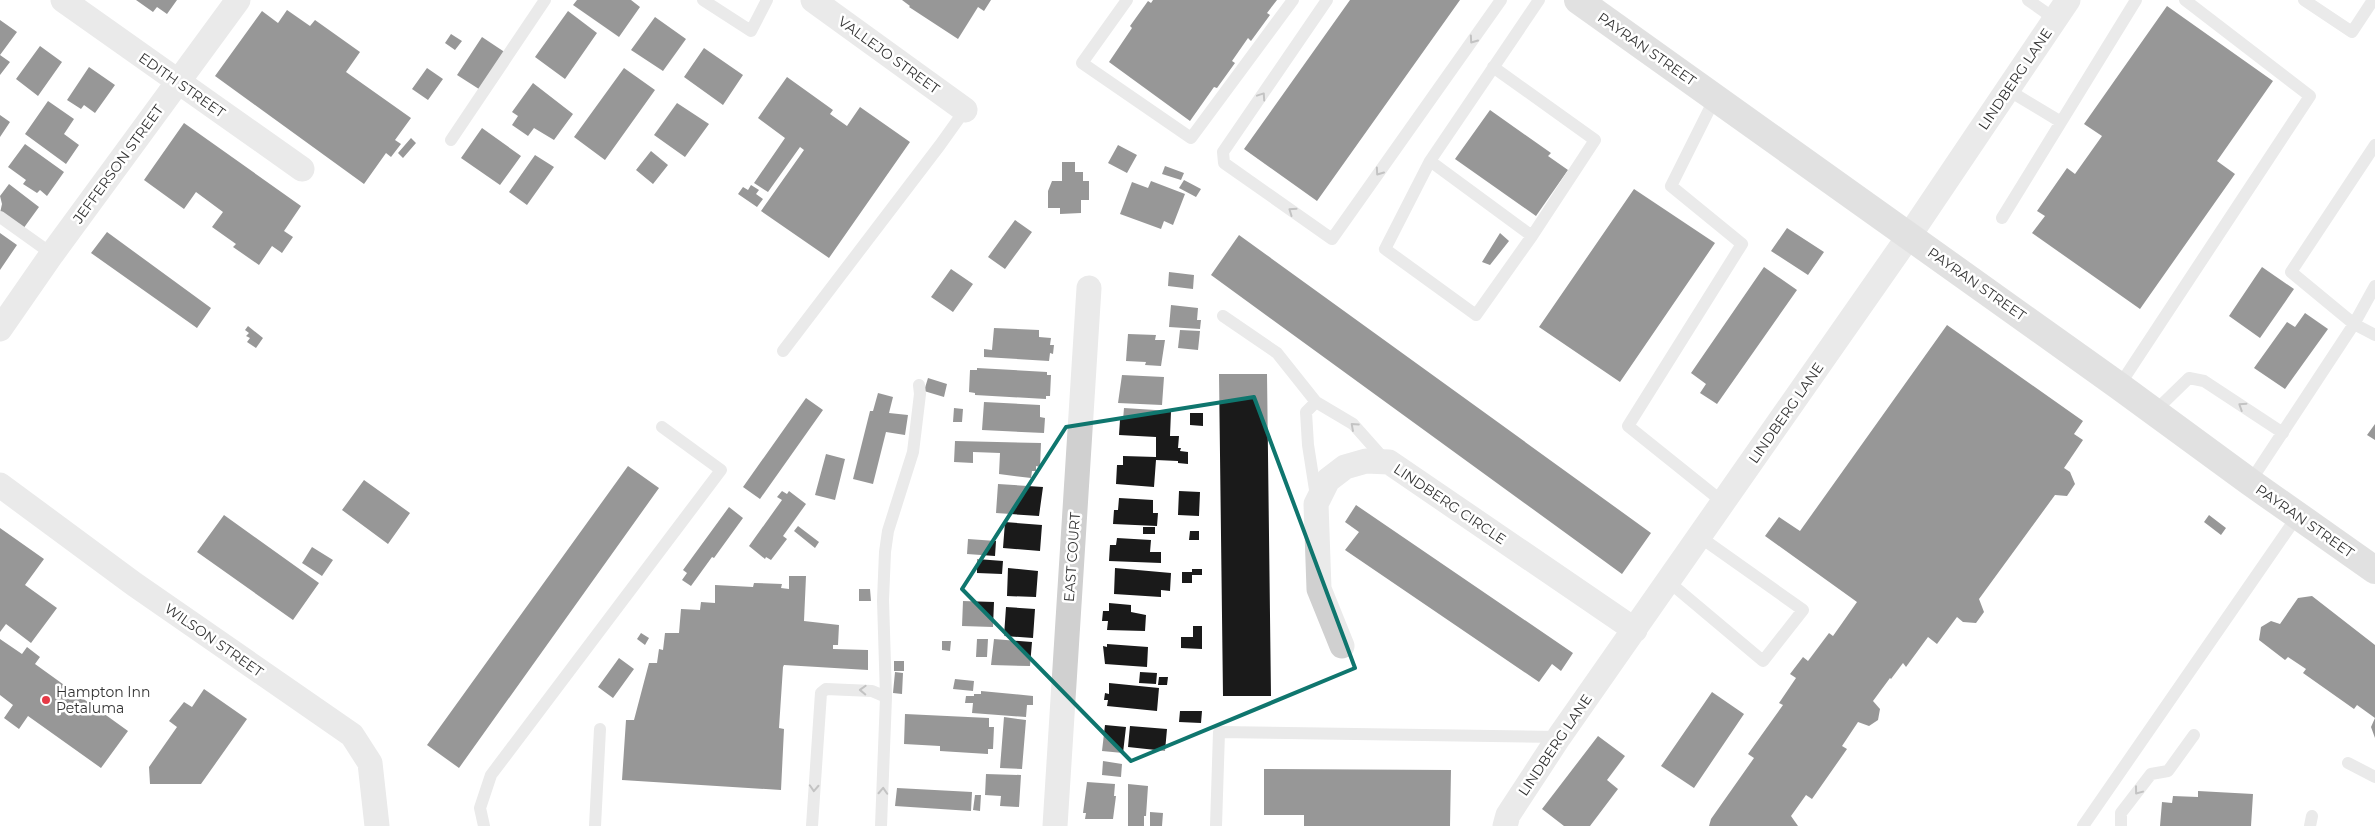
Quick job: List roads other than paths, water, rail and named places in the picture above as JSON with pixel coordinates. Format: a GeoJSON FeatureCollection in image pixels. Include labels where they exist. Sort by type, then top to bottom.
{"type":"FeatureCollection","features":[{"type":"Feature","properties":{"kind":"main road","name":"PAYRAN STREET"},"geometry":{"type":"LineString","coordinates":[[1578,0],[2375,570]]}},
{"type":"Feature","properties":{"kind":"street","name":"EDITH STREET"},"geometry":{"type":"LineString","coordinates":[[63,0],[177,82],[302,168]]}},
{"type":"Feature","properties":{"kind":"street","name":"JEFFERSON STREET"},"geometry":{"type":"LineString","coordinates":[[0,329],[52,254],[238,0]]}},
{"type":"Feature","properties":{"kind":"street","name":"VALLEJO STREET"},"geometry":{"type":"LineString","coordinates":[[813,0],[965,110]]}},
{"type":"Feature","properties":{"kind":"street","name":"LINDBERG LANE"},"geometry":{"type":"LineString","coordinates":[[1505,826],[1508,816],[1559,737],[1910,236],[2062,10]]}},
{"type":"Feature","properties":{"kind":"street","name":"EAST COURT"},"geometry":{"type":"LineString","coordinates":[[1055,826],[1089,288]]}},
{"type":"Feature","properties":{"kind":"street","name":"LINDBERG CIRCLE"},"geometry":{"type":"LineString","coordinates":[[1317,499],[1328,480],[1345,468],[1366,461],[1387,462],[1635,630]]}},
{"type":"Feature","properties":{"kind":"street","name":"WILSON STREET"},"geometry":{"type":"LineString","coordinates":[[0,485],[134,584],[352,735],[370,763],[377,826]]}},
{"type":"Feature","properties":{"kind":"street"},"geometry":{"type":"LineString","coordinates":[[1317,499],[1319,589],[1342,646]]}},
{"type":"Feature","properties":{"kind":"lane"},"geometry":{"type":"LineString","coordinates":[[451,140],[545,0]]}},
{"type":"Feature","properties":{"kind":"lane"},"geometry":{"type":"LineString","coordinates":[[703,0],[751,31],[767,0]]}},
{"type":"Feature","properties":{"kind":"lane"},"geometry":{"type":"LineString","coordinates":[[1127,0],[1082,62],[1191,138],[1293,0]]}},
{"type":"Feature","properties":{"kind":"lane"},"geometry":{"type":"LineString","coordinates":[[1327,0],[1223,152],[1224,163],[1332,239],[1502,0]]}},
{"type":"Feature","properties":{"kind":"lane"},"geometry":{"type":"LineString","coordinates":[[1493,67],[1595,140],[1532,236],[1476,315],[1385,249],[1430,161],[1493,67],[1539,0]]}},
{"type":"Feature","properties":{"kind":"lane"},"geometry":{"type":"LineString","coordinates":[[2028,0],[2062,10]]}},
{"type":"Feature","properties":{"kind":"lane"},"geometry":{"type":"LineString","coordinates":[[2002,218],[2136,0]]}},
{"type":"Feature","properties":{"kind":"lane"},"geometry":{"type":"LineString","coordinates":[[2119,386],[2310,96],[2185,0]]}},
{"type":"Feature","properties":{"kind":"lane"},"geometry":{"type":"LineString","coordinates":[[2304,0],[2352,32],[2373,0]]}},
{"type":"Feature","properties":{"kind":"lane"},"geometry":{"type":"LineString","coordinates":[[2008,90],[2061,122]]}},
{"type":"Feature","properties":{"kind":"lane"},"geometry":{"type":"LineString","coordinates":[[1716,98],[1670,186],[1742,244],[1628,426],[1724,503]]}},
{"type":"Feature","properties":{"kind":"lane"},"geometry":{"type":"LineString","coordinates":[[783,351],[965,110]]}},
{"type":"Feature","properties":{"kind":"lane"},"geometry":{"type":"LineString","coordinates":[[2375,145],[2291,272],[2354,324],[2375,335]]}},
{"type":"Feature","properties":{"kind":"lane"},"geometry":{"type":"LineString","coordinates":[[1430,161],[1532,236]]}},
{"type":"Feature","properties":{"kind":"lane"},"geometry":{"type":"LineString","coordinates":[[0,217],[52,254]]}},
{"type":"Feature","properties":{"kind":"lane"},"geometry":{"type":"LineString","coordinates":[[2250,482],[2354,324],[2375,286]]}},
{"type":"Feature","properties":{"kind":"lane"},"geometry":{"type":"LineString","coordinates":[[1223,316],[1277,353],[1316,402],[1353,424],[1387,462]]}},
{"type":"Feature","properties":{"kind":"lane"},"geometry":{"type":"LineString","coordinates":[[2154,412],[2189,378],[2204,381],[2283,432]]}},
{"type":"Feature","properties":{"kind":"lane"},"geometry":{"type":"LineString","coordinates":[[881,826],[886,697],[883,600],[885,552],[888,531],[913,452],[920,394],[919,385]]}},
{"type":"Feature","properties":{"kind":"lane"},"geometry":{"type":"LineString","coordinates":[[1316,402],[1306,412],[1308,445],[1317,499]]}},
{"type":"Feature","properties":{"kind":"lane"},"geometry":{"type":"LineString","coordinates":[[484,826],[480,808],[491,775],[721,470],[662,427]]}},
{"type":"Feature","properties":{"kind":"lane"},"geometry":{"type":"LineString","coordinates":[[2082,826],[2298,516]]}},
{"type":"Feature","properties":{"kind":"lane"},"geometry":{"type":"LineString","coordinates":[[1669,582],[1763,662],[1803,610],[1700,537]]}},
{"type":"Feature","properties":{"kind":"lane"},"geometry":{"type":"LineString","coordinates":[[812,826],[821,693],[826,689],[872,691],[886,697]]}},
{"type":"Feature","properties":{"kind":"lane"},"geometry":{"type":"LineString","coordinates":[[595,826],[600,729]]}},
{"type":"Feature","properties":{"kind":"lane"},"geometry":{"type":"LineString","coordinates":[[1216,826],[1219,732],[1559,737]]}},
{"type":"Feature","properties":{"kind":"lane"},"geometry":{"type":"LineString","coordinates":[[2121,826],[2121,813],[2151,774],[2168,771],[2194,735]]}},
{"type":"Feature","properties":{"kind":"lane"},"geometry":{"type":"LineString","coordinates":[[2348,763],[2375,777]]}},
{"type":"Feature","properties":{"kind":"place","name":"Hampton Inn Petaluma"},"geometry":{"type":"Point","coordinates":[46,700]}}]}
